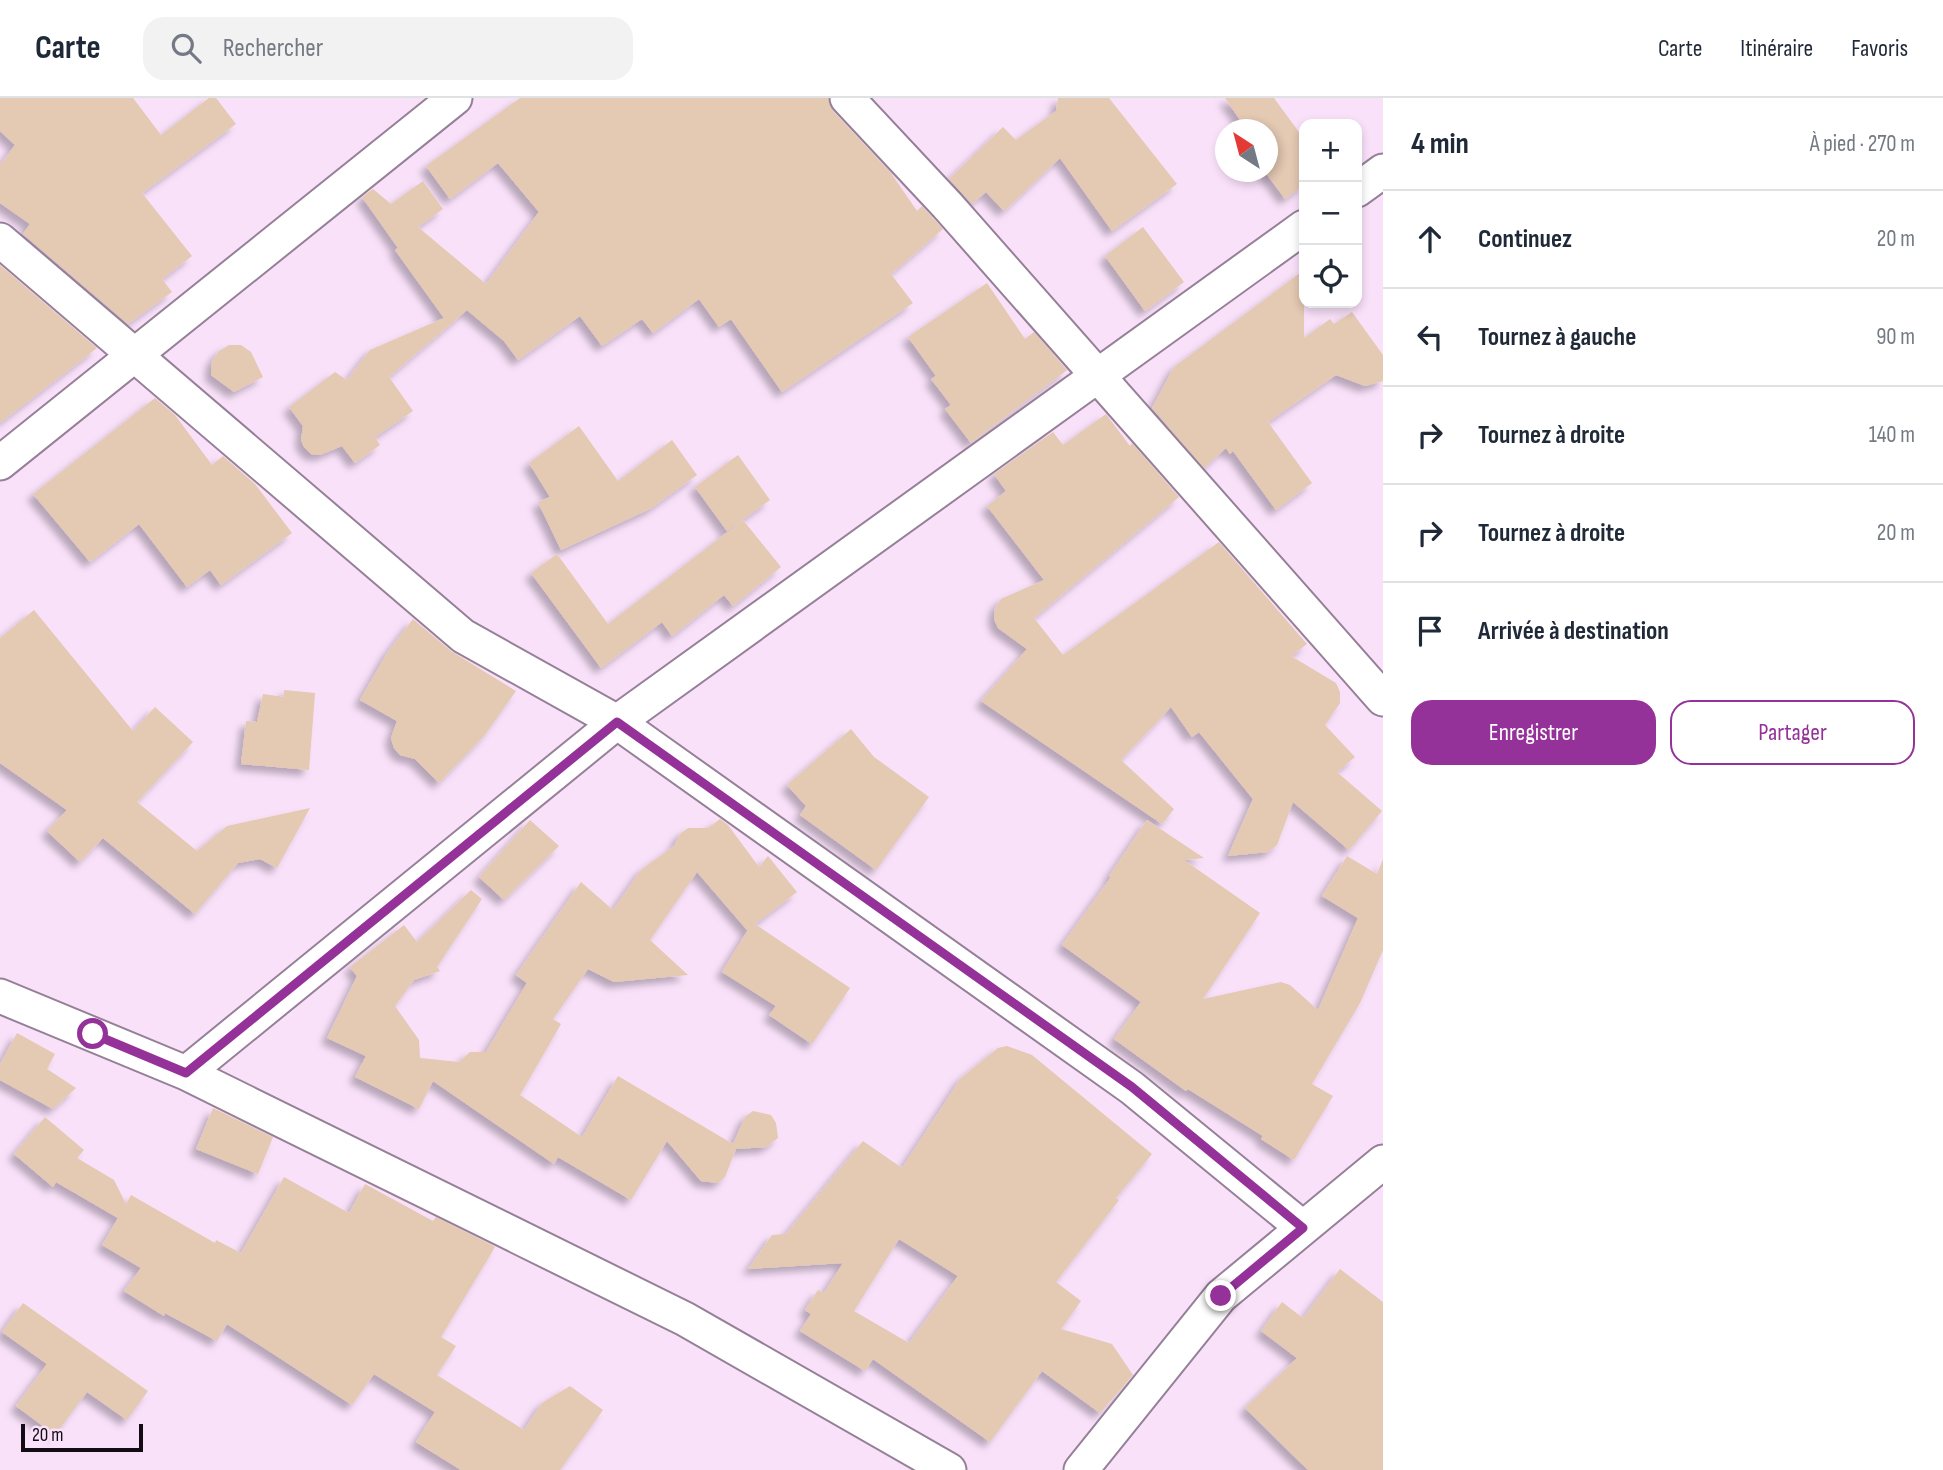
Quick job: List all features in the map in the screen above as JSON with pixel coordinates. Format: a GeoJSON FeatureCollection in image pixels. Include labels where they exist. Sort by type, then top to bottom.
{"type":"FeatureCollection","features":[{"type":"Feature","properties":{"kind":"street"},"geometry":{"type":"LineString","coordinates":[[0,463],[455,98]]}},
{"type":"Feature","properties":{"kind":"street"},"geometry":{"type":"LineString","coordinates":[[847,98],[956,214],[1383,699]]}},
{"type":"Feature","properties":{"kind":"street"},"geometry":{"type":"LineString","coordinates":[[1362,186],[1383,171]]}},
{"type":"Feature","properties":{"kind":"street"},"geometry":{"type":"LineString","coordinates":[[186,1073],[617,722],[1097,373],[1299,231]]}},
{"type":"Feature","properties":{"kind":"street"},"geometry":{"type":"LineString","coordinates":[[0,240],[463,636],[617,722],[1132,1087],[1303,1228]]}},
{"type":"Feature","properties":{"kind":"street"},"geometry":{"type":"LineString","coordinates":[[0,996],[186,1073],[685,1319],[949,1470]]}},
{"type":"Feature","properties":{"kind":"street"},"geometry":{"type":"LineString","coordinates":[[1081,1470],[1221,1296],[1383,1161]]}},
{"type":"Feature","properties":{"kind":"building"},"geometry":{"type":"Polygon","coordinates":[[[0,98],[133,98],[161,135],[209,98],[216,98],[236,124],[142,193],[192,256],[162,279],[172,292],[128,324],[23,234],[30,224],[0,203],[0,165],[15,145],[0,131],[0,98]]]}},
{"type":"Feature","properties":{"kind":"building"},"geometry":{"type":"Polygon","coordinates":[[[520,98],[828,98],[833,111],[891,173],[917,211],[922,206],[943,229],[891,274],[913,303],[782,392],[731,319],[719,327],[699,299],[653,333],[642,319],[602,346],[580,316],[518,360],[504,341],[467,310],[389,377],[413,411],[375,437],[380,445],[355,463],[342,446],[320,455],[311,454],[301,440],[303,426],[289,407],[335,372],[347,380],[370,350],[444,318],[395,250],[398,248],[362,197],[373,189],[391,204],[423,181],[443,209],[418,227],[486,284],[539,212],[498,163],[450,199],[426,166],[520,98]]]}},
{"type":"Feature","properties":{"kind":"building"},"geometry":{"type":"Polygon","coordinates":[[[1058,98],[1109,98],[1177,184],[1112,231],[1060,158],[1004,211],[986,192],[972,204],[949,179],[1003,127],[1016,140],[1056,111],[1058,98]]]}},
{"type":"Feature","properties":{"kind":"building"},"geometry":{"type":"Polygon","coordinates":[[[1225,98],[1274,98],[1299,132],[1299,189],[1285,199],[1272,182],[1278,182],[1278,119],[1239,119],[1225,98]]]}},
{"type":"Feature","properties":{"kind":"building"},"geometry":{"type":"Polygon","coordinates":[[[1143,227],[1184,282],[1145,311],[1105,256],[1143,227]]]}},
{"type":"Feature","properties":{"kind":"building"},"geometry":{"type":"Polygon","coordinates":[[[0,265],[97,348],[0,423],[0,265]]]}},
{"type":"Feature","properties":{"kind":"building"},"geometry":{"type":"Polygon","coordinates":[[[1299,274],[1299,308],[1304,308],[1304,338],[1330,319],[1334,324],[1352,312],[1383,355],[1383,381],[1365,386],[1336,375],[1268,422],[1312,483],[1276,510],[1233,451],[1230,454],[1226,448],[1204,468],[1152,408],[1174,367],[1299,274]]]}},
{"type":"Feature","properties":{"kind":"building"},"geometry":{"type":"Polygon","coordinates":[[[987,283],[1025,339],[1034,332],[1067,370],[971,443],[945,409],[951,405],[931,379],[936,376],[908,337],[987,283]]]}},
{"type":"Feature","properties":{"kind":"building"},"geometry":{"type":"Polygon","coordinates":[[[229,345],[241,345],[251,352],[263,377],[234,392],[211,375],[212,361],[219,351],[229,345]]]}},
{"type":"Feature","properties":{"kind":"building"},"geometry":{"type":"Polygon","coordinates":[[[155,398],[175,415],[212,465],[223,456],[255,484],[292,533],[221,585],[210,570],[187,587],[139,524],[90,562],[33,494],[155,398]]]}},
{"type":"Feature","properties":{"kind":"building"},"geometry":{"type":"Polygon","coordinates":[[[1106,414],[1130,446],[1132,443],[1179,497],[1034,618],[1063,655],[1219,542],[1307,644],[1291,656],[1336,683],[1340,692],[1340,703],[1325,725],[1355,757],[1337,772],[1382,811],[1349,850],[1293,802],[1277,845],[1268,852],[1228,856],[1253,799],[1199,732],[1192,737],[1171,707],[1121,760],[1174,809],[1162,824],[981,701],[1027,649],[998,628],[994,619],[995,608],[1001,599],[1044,580],[987,506],[1006,491],[994,474],[1053,432],[1063,445],[1106,414]]]}},
{"type":"Feature","properties":{"kind":"building"},"geometry":{"type":"Polygon","coordinates":[[[579,426],[618,481],[672,440],[697,475],[650,509],[561,550],[538,502],[550,497],[529,463],[579,426]]]}},
{"type":"Feature","properties":{"kind":"building"},"geometry":{"type":"Polygon","coordinates":[[[738,455],[770,500],[727,531],[695,487],[738,455]]]}},
{"type":"Feature","properties":{"kind":"building"},"geometry":{"type":"Polygon","coordinates":[[[743,520],[781,567],[733,606],[724,595],[672,636],[662,622],[601,668],[531,573],[557,554],[608,624],[743,520]]]}},
{"type":"Feature","properties":{"kind":"building"},"geometry":{"type":"Polygon","coordinates":[[[34,610],[133,731],[155,707],[193,742],[137,802],[197,851],[227,826],[310,808],[277,868],[260,859],[238,863],[195,914],[103,838],[80,862],[47,831],[67,810],[0,763],[0,638],[34,610]]]}},
{"type":"Feature","properties":{"kind":"building"},"geometry":{"type":"Polygon","coordinates":[[[413,619],[451,651],[516,691],[484,736],[439,783],[415,759],[400,755],[394,748],[391,738],[397,721],[360,700],[387,653],[413,619]]]}},
{"type":"Feature","properties":{"kind":"building"},"geometry":{"type":"Polygon","coordinates":[[[284,690],[315,693],[309,770],[241,764],[246,721],[257,722],[263,694],[284,697],[284,690]]]}},
{"type":"Feature","properties":{"kind":"building"},"geometry":{"type":"Polygon","coordinates":[[[851,729],[874,757],[929,797],[876,870],[800,815],[806,806],[787,785],[851,729]]]}},
{"type":"Feature","properties":{"kind":"building"},"geometry":{"type":"Polygon","coordinates":[[[720,819],[728,825],[759,867],[768,856],[797,892],[755,924],[850,988],[812,1044],[769,1015],[776,1006],[722,972],[749,928],[747,930],[697,872],[650,940],[688,975],[614,982],[588,969],[553,1019],[561,1024],[520,1095],[582,1137],[618,1076],[733,1144],[745,1117],[753,1111],[771,1115],[776,1123],[778,1138],[766,1147],[736,1149],[725,1177],[718,1183],[701,1181],[667,1141],[631,1200],[558,1157],[554,1164],[433,1081],[419,1109],[355,1077],[366,1056],[327,1038],[357,976],[350,967],[404,925],[417,942],[471,890],[482,899],[437,967],[440,971],[414,980],[395,1006],[419,1040],[420,1058],[459,1062],[470,1052],[486,1052],[527,983],[516,975],[581,882],[613,910],[641,870],[674,846],[680,834],[688,828],[708,828],[720,819]]]}},
{"type":"Feature","properties":{"kind":"building"},"geometry":{"type":"Polygon","coordinates":[[[530,820],[559,846],[504,900],[479,877],[530,820]]]}},
{"type":"Feature","properties":{"kind":"building"},"geometry":{"type":"Polygon","coordinates":[[[1147,820],[1204,858],[1184,860],[1260,913],[1203,999],[1281,982],[1290,985],[1318,1010],[1358,918],[1322,896],[1347,856],[1377,874],[1383,859],[1383,950],[1360,1003],[1312,1084],[1333,1096],[1294,1160],[1261,1139],[1263,1136],[1188,1089],[1186,1091],[1114,1039],[1141,1002],[1062,945],[1111,877],[1109,876],[1147,820]]]}},
{"type":"Feature","properties":{"kind":"building"},"geometry":{"type":"Polygon","coordinates":[[[17,1033],[55,1054],[47,1069],[76,1088],[53,1109],[0,1080],[0,1064],[17,1033]]]}},
{"type":"Feature","properties":{"kind":"building"},"geometry":{"type":"Polygon","coordinates":[[[1007,1046],[1032,1055],[1152,1154],[1116,1198],[1119,1200],[1056,1282],[1081,1301],[1061,1329],[1112,1344],[1133,1375],[1100,1413],[1042,1371],[990,1442],[873,1359],[865,1371],[800,1331],[811,1314],[805,1310],[818,1290],[824,1293],[843,1263],[748,1269],[772,1235],[786,1234],[863,1141],[902,1168],[961,1078],[998,1048],[1007,1046]],[[899,1239],[854,1311],[909,1343],[958,1276],[899,1239]]]}},
{"type":"Feature","properties":{"kind":"building"},"geometry":{"type":"Polygon","coordinates":[[[213,1108],[273,1137],[258,1174],[196,1149],[213,1108]]]}},
{"type":"Feature","properties":{"kind":"building"},"geometry":{"type":"Polygon","coordinates":[[[45,1117],[84,1150],[77,1158],[114,1180],[126,1204],[131,1195],[215,1243],[216,1240],[241,1253],[284,1177],[349,1213],[365,1184],[433,1221],[436,1217],[492,1245],[495,1247],[441,1337],[456,1346],[437,1375],[524,1430],[542,1403],[570,1386],[603,1410],[560,1470],[461,1470],[416,1442],[435,1412],[374,1374],[352,1405],[227,1324],[217,1341],[165,1313],[164,1316],[124,1291],[141,1268],[102,1245],[118,1218],[56,1182],[53,1187],[14,1154],[45,1117]]]}},
{"type":"Feature","properties":{"kind":"building"},"geometry":{"type":"Polygon","coordinates":[[[1340,1269],[1383,1302],[1383,1470],[1308,1470],[1245,1408],[1297,1358],[1261,1331],[1282,1302],[1303,1318],[1340,1269]]]}},
{"type":"Feature","properties":{"kind":"building"},"geometry":{"type":"Polygon","coordinates":[[[23,1303],[148,1391],[127,1420],[87,1392],[55,1435],[16,1406],[47,1364],[2,1332],[23,1303]]]}},
{"type":"Feature","properties":{"kind":"route"},"geometry":{"type":"LineString","coordinates":[[93,1034],[186,1073],[617,722],[1132,1087],[1303,1228],[1221,1296]]}}]}
